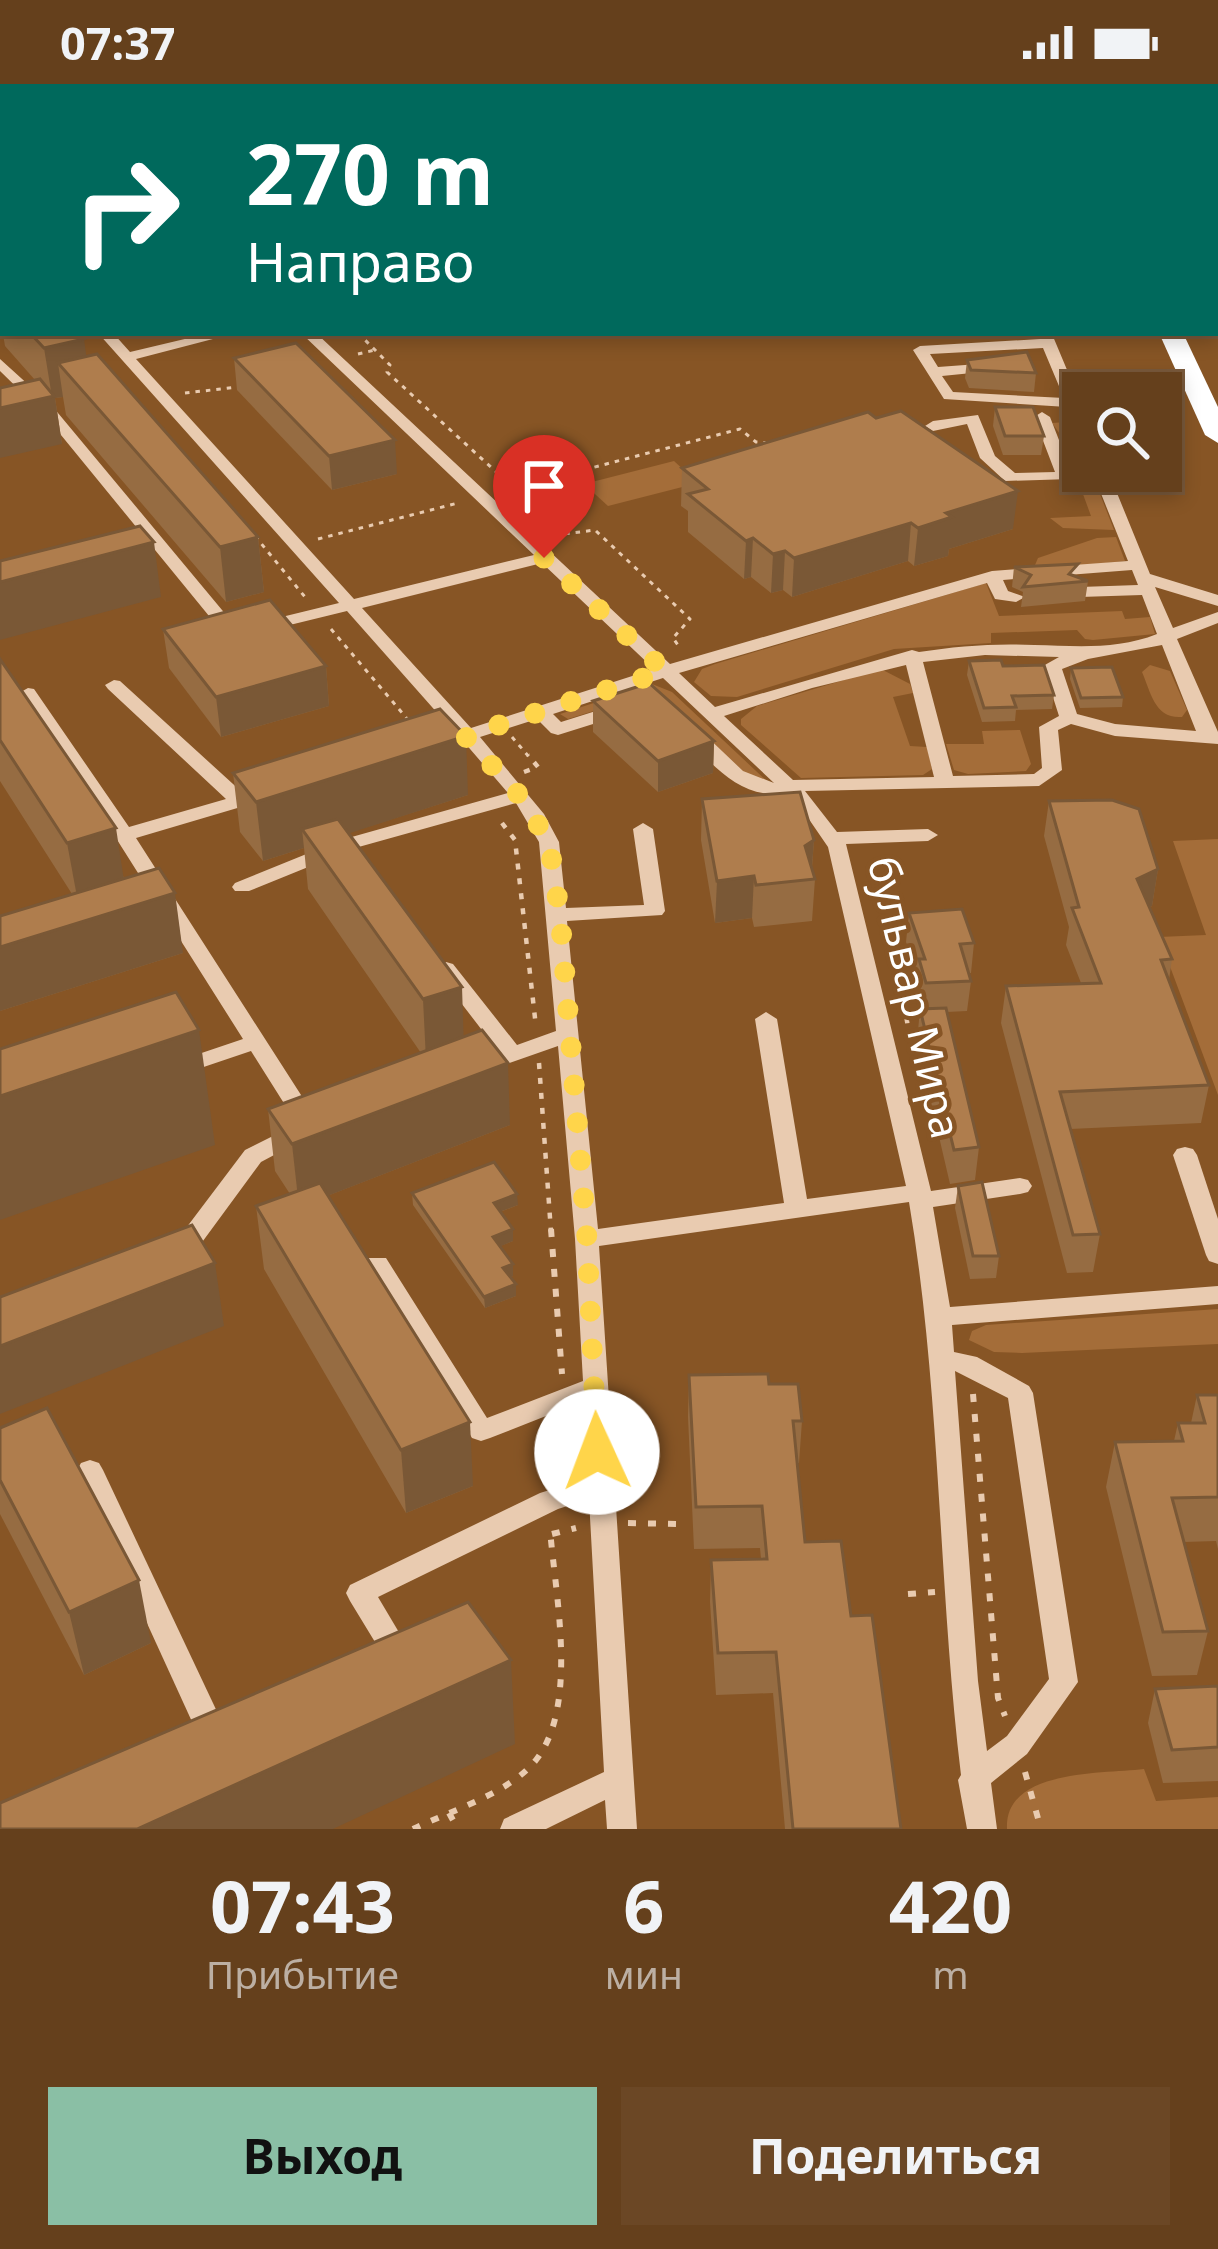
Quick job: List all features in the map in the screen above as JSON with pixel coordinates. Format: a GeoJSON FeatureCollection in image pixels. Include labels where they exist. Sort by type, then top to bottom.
{"type":"FeatureCollection","features":[{"type":"Feature","properties":{"kind":"highway"},"geometry":{"type":"LineString","coordinates":[[1173,336],[1210,405],[1218,434]]}},
{"type":"Feature","properties":{"kind":"street"},"geometry":{"type":"LineString","coordinates":[[108,336],[150,390],[520,796],[549,842],[560,915],[587,1239],[622,1829]]}},
{"type":"Feature","properties":{"kind":"street"},"geometry":{"type":"LineString","coordinates":[[125,357],[216,336]]}},
{"type":"Feature","properties":{"kind":"street","name":"бульвар Мира"},"geometry":{"type":"LineString","coordinates":[[311,336],[788,786],[833,838],[871,974],[919,1197],[939,1317],[973,1780],[982,1829]]}},
{"type":"Feature","properties":{"kind":"street"},"geometry":{"type":"LineString","coordinates":[[933,368],[987,368],[1047,338],[1062,375]]}},
{"type":"Feature","properties":{"kind":"street"},"geometry":{"type":"LineString","coordinates":[[1022,353],[920,350],[949,396],[1062,413]]}},
{"type":"Feature","properties":{"kind":"street"},"geometry":{"type":"LineString","coordinates":[[0,363],[233,634],[544,558]]}},
{"type":"Feature","properties":{"kind":"street"},"geometry":{"type":"LineString","coordinates":[[40,412],[67,405]]}},
{"type":"Feature","properties":{"kind":"street"},"geometry":{"type":"LineString","coordinates":[[933,426],[973,418],[1062,416]]}},
{"type":"Feature","properties":{"kind":"street"},"geometry":{"type":"LineString","coordinates":[[973,418],[988,458],[1011,478],[1065,476],[1042,417]]}},
{"type":"Feature","properties":{"kind":"street"},"geometry":{"type":"LineString","coordinates":[[674,717],[744,782],[775,790],[1049,776],[1048,727],[1069,718],[1114,730],[1212,736],[1108,492]]}},
{"type":"Feature","properties":{"kind":"street"},"geometry":{"type":"LineString","coordinates":[[149,567],[171,561]]}},
{"type":"Feature","properties":{"kind":"street"},"geometry":{"type":"LineString","coordinates":[[992,576],[1001,595],[1016,597]]}},
{"type":"Feature","properties":{"kind":"street"},"geometry":{"type":"LineString","coordinates":[[429,745],[992,576],[1142,577],[1218,601]]}},
{"type":"Feature","properties":{"kind":"street"},"geometry":{"type":"LineString","coordinates":[[1080,592],[1142,577]]}},
{"type":"Feature","properties":{"kind":"street"},"geometry":{"type":"LineString","coordinates":[[1069,718],[1052,666],[1084,654],[1167,638],[1218,616]]}},
{"type":"Feature","properties":{"kind":"street"},"geometry":{"type":"LineString","coordinates":[[712,714],[868,663],[912,655],[1042,649],[1084,654]]}},
{"type":"Feature","properties":{"kind":"street"},"geometry":{"type":"LineString","coordinates":[[912,655],[944,784]]}},
{"type":"Feature","properties":{"kind":"street"},"geometry":{"type":"LineString","coordinates":[[114,685],[240,801]]}},
{"type":"Feature","properties":{"kind":"street"},"geometry":{"type":"LineString","coordinates":[[28,693],[124,836],[156,905],[321,1122],[253,1156],[169,1270]]}},
{"type":"Feature","properties":{"kind":"street"},"geometry":{"type":"LineString","coordinates":[[540,710],[558,729],[631,706]]}},
{"type":"Feature","properties":{"kind":"street"},"geometry":{"type":"LineString","coordinates":[[124,836],[282,789]]}},
{"type":"Feature","properties":{"kind":"street"},"geometry":{"type":"LineString","coordinates":[[242,887],[520,796]]}},
{"type":"Feature","properties":{"kind":"street"},"geometry":{"type":"LineString","coordinates":[[560,915],[655,910],[643,829]]}},
{"type":"Feature","properties":{"kind":"street"},"geometry":{"type":"LineString","coordinates":[[833,838],[928,835]]}},
{"type":"Feature","properties":{"kind":"street"},"geometry":{"type":"LineString","coordinates":[[430,949],[512,1054]]}},
{"type":"Feature","properties":{"kind":"street"},"geometry":{"type":"LineString","coordinates":[[766,1018],[797,1210]]}},
{"type":"Feature","properties":{"kind":"street"},"geometry":{"type":"LineString","coordinates":[[467,1070],[569,1034]]}},
{"type":"Feature","properties":{"kind":"street"},"geometry":{"type":"LineString","coordinates":[[149,1078],[256,1042]]}},
{"type":"Feature","properties":{"kind":"street"},"geometry":{"type":"LineString","coordinates":[[1184,1155],[1218,1255]]}},
{"type":"Feature","properties":{"kind":"street"},"geometry":{"type":"LineString","coordinates":[[587,1239],[1020,1186]]}},
{"type":"Feature","properties":{"kind":"street"},"geometry":{"type":"LineString","coordinates":[[377,1264],[481,1431],[594,1387]]}},
{"type":"Feature","properties":{"kind":"street"},"geometry":{"type":"LineString","coordinates":[[939,1317],[1218,1295]]}},
{"type":"Feature","properties":{"kind":"street"},"geometry":{"type":"LineString","coordinates":[[943,1359],[968,1364],[1020,1393],[1064,1682],[1017,1745],[973,1780]]}},
{"type":"Feature","properties":{"kind":"street"},"geometry":{"type":"LineString","coordinates":[[90,1470],[227,1765]]}},
{"type":"Feature","properties":{"kind":"street"},"geometry":{"type":"LineString","coordinates":[[395,1692],[416,1683],[360,1593],[549,1501],[598,1485]]}},
{"type":"Feature","properties":{"kind":"street"},"geometry":{"type":"LineString","coordinates":[[515,1829],[619,1779]]}},
{"type":"Feature","properties":{"kind":"path"},"geometry":{"type":"LineString","coordinates":[[361,336],[390,365],[387,372],[564,534],[596,530],[690,619],[673,638],[692,663]]}},
{"type":"Feature","properties":{"kind":"path"},"geometry":{"type":"LineString","coordinates":[[335,360],[376,350]]}},
{"type":"Feature","properties":{"kind":"path"},"geometry":{"type":"LineString","coordinates":[[150,390],[253,383]]}},
{"type":"Feature","properties":{"kind":"path"},"geometry":{"type":"LineString","coordinates":[[266,548],[294,545],[740,429],[756,442],[776,443]]}},
{"type":"Feature","properties":{"kind":"path"},"geometry":{"type":"LineString","coordinates":[[250,530],[429,745]]}},
{"type":"Feature","properties":{"kind":"path"},"geometry":{"type":"LineString","coordinates":[[489,806],[515,840],[538,1047],[564,1398],[549,1501]]}},
{"type":"Feature","properties":{"kind":"path"},"geometry":{"type":"LineString","coordinates":[[973,1394],[998,1697],[1041,1829]]}},
{"type":"Feature","properties":{"kind":"path"},"geometry":{"type":"LineString","coordinates":[[413,1829],[534,1764],[549,1738],[558,1704],[550,1534]]}},
{"type":"Feature","properties":{"kind":"path"},"geometry":{"type":"LineString","coordinates":[[449,1812],[458,1829]]}},
{"type":"Feature","properties":{"kind":"shaded area"},"geometry":{"type":"Polygon","coordinates":[[[674,461],[698,483],[608,506],[584,484],[674,461]]]}},
{"type":"Feature","properties":{"kind":"shaded area"},"geometry":{"type":"Polygon","coordinates":[[[1082,492],[1099,492],[1114,530],[1063,528],[1050,518],[1091,516],[1082,492]]]}},
{"type":"Feature","properties":{"kind":"shaded area"},"geometry":{"type":"Polygon","coordinates":[[[1116,537],[1125,561],[1048,569],[1035,565],[1038,558],[1097,538],[1116,537]]]}},
{"type":"Feature","properties":{"kind":"shaded area"},"geometry":{"type":"Polygon","coordinates":[[[986,583],[999,616],[1122,611],[1125,619],[1150,617],[1155,634],[1093,640],[1077,630],[991,633],[991,643],[894,649],[737,697],[711,696],[694,682],[702,669],[715,664],[986,583]]]}},
{"type":"Feature","properties":{"kind":"shaded area"},"geometry":{"type":"Polygon","coordinates":[[[1150,665],[1170,671],[1187,710],[1182,717],[1166,714],[1155,703],[1142,672],[1150,665]]]}},
{"type":"Feature","properties":{"kind":"shaded area"},"geometry":{"type":"Polygon","coordinates":[[[881,669],[910,684],[913,693],[893,697],[910,746],[927,747],[932,769],[923,775],[801,778],[741,725],[741,719],[757,706],[881,669]]]}},
{"type":"Feature","properties":{"kind":"shaded area"},"geometry":{"type":"Polygon","coordinates":[[[652,684],[672,692],[772,786],[753,782],[645,695],[568,719],[560,714],[652,684]]]}},
{"type":"Feature","properties":{"kind":"shaded area"},"geometry":{"type":"Polygon","coordinates":[[[1020,730],[1031,764],[1026,771],[968,774],[954,770],[946,744],[984,744],[982,731],[1020,730]]]}},
{"type":"Feature","properties":{"kind":"shaded area"},"geometry":{"type":"Polygon","coordinates":[[[1218,839],[1218,1095],[1159,937],[1206,935],[1173,841],[1218,839]]]}},
{"type":"Feature","properties":{"kind":"shaded area"},"geometry":{"type":"Polygon","coordinates":[[[1218,1309],[1218,1344],[1022,1353],[994,1352],[969,1340],[972,1331],[986,1325],[1218,1309]]]}},
{"type":"Feature","properties":{"kind":"shaded area"},"geometry":{"type":"Polygon","coordinates":[[[1144,1769],[1156,1801],[1218,1797],[1218,1829],[1007,1829],[1010,1809],[1038,1785],[1081,1774],[1144,1769]]]}},
{"type":"Feature","properties":{"kind":"building"},"geometry":{"type":"Polygon","coordinates":[[[33,336],[84,339],[44,348],[33,336]]]}},
{"type":"Feature","properties":{"kind":"building"},"geometry":{"type":"Polygon","coordinates":[[[296,343],[395,440],[329,456],[234,358],[296,343]]]}},
{"type":"Feature","properties":{"kind":"building"},"geometry":{"type":"Polygon","coordinates":[[[1027,352],[1036,373],[971,370],[967,360],[1027,352]]]}},
{"type":"Feature","properties":{"kind":"building"},"geometry":{"type":"Polygon","coordinates":[[[97,354],[258,537],[220,547],[58,363],[97,354]]]}},
{"type":"Feature","properties":{"kind":"building"},"geometry":{"type":"Polygon","coordinates":[[[40,379],[54,396],[0,408],[0,388],[40,379]]]}},
{"type":"Feature","properties":{"kind":"building"},"geometry":{"type":"Polygon","coordinates":[[[995,407],[1033,407],[1044,436],[1005,436],[995,407]]]}},
{"type":"Feature","properties":{"kind":"building"},"geometry":{"type":"Polygon","coordinates":[[[901,411],[1018,491],[946,513],[952,517],[918,528],[911,523],[794,558],[785,551],[773,554],[753,538],[746,541],[688,494],[708,489],[682,468],[868,412],[876,418],[901,411]]]}},
{"type":"Feature","properties":{"kind":"building"},"geometry":{"type":"Polygon","coordinates":[[[140,526],[154,542],[0,582],[0,561],[140,526]]]}},
{"type":"Feature","properties":{"kind":"building"},"geometry":{"type":"Polygon","coordinates":[[[1078,564],[1069,574],[1088,581],[1023,587],[1031,575],[1014,567],[1078,564]]]}},
{"type":"Feature","properties":{"kind":"building"},"geometry":{"type":"Polygon","coordinates":[[[270,600],[326,666],[216,697],[163,629],[270,600]]]}},
{"type":"Feature","properties":{"kind":"building"},"geometry":{"type":"Polygon","coordinates":[[[0,659],[116,828],[67,843],[0,740],[0,659]]]}},
{"type":"Feature","properties":{"kind":"building"},"geometry":{"type":"Polygon","coordinates":[[[1001,660],[1003,666],[1044,665],[1054,695],[1012,696],[1016,707],[984,708],[969,661],[1001,660]]]}},
{"type":"Feature","properties":{"kind":"building"},"geometry":{"type":"Polygon","coordinates":[[[1112,667],[1123,697],[1081,698],[1071,668],[1112,667]]]}},
{"type":"Feature","properties":{"kind":"building"},"geometry":{"type":"Polygon","coordinates":[[[649,683],[714,741],[658,761],[593,701],[649,683]]]}},
{"type":"Feature","properties":{"kind":"building"},"geometry":{"type":"Polygon","coordinates":[[[440,709],[466,736],[256,802],[233,773],[440,709]]]}},
{"type":"Feature","properties":{"kind":"building"},"geometry":{"type":"Polygon","coordinates":[[[800,792],[814,840],[805,846],[815,879],[756,885],[754,876],[717,881],[702,799],[800,792]]]}},
{"type":"Feature","properties":{"kind":"building"},"geometry":{"type":"Polygon","coordinates":[[[1112,800],[1139,809],[1158,869],[1137,879],[1172,959],[1161,960],[1209,1085],[1060,1092],[1100,1234],[1073,1235],[1006,986],[1101,983],[1072,908],[1079,907],[1049,801],[1112,800]]]}},
{"type":"Feature","properties":{"kind":"building"},"geometry":{"type":"Polygon","coordinates":[[[338,819],[462,987],[423,999],[302,829],[338,819]]]}},
{"type":"Feature","properties":{"kind":"building"},"geometry":{"type":"Polygon","coordinates":[[[159,868],[175,893],[0,947],[0,916],[159,868]]]}},
{"type":"Feature","properties":{"kind":"building"},"geometry":{"type":"Polygon","coordinates":[[[962,909],[974,943],[960,944],[971,981],[926,983],[919,959],[925,959],[909,913],[962,909]]]}},
{"type":"Feature","properties":{"kind":"building"},"geometry":{"type":"Polygon","coordinates":[[[176,992],[199,1030],[0,1096],[0,1049],[176,992]]]}},
{"type":"Feature","properties":{"kind":"building"},"geometry":{"type":"Polygon","coordinates":[[[946,1008],[979,1147],[954,1150],[920,1009],[946,1008]]]}},
{"type":"Feature","properties":{"kind":"building"},"geometry":{"type":"Polygon","coordinates":[[[482,1030],[508,1063],[292,1144],[268,1109],[482,1030]]]}},
{"type":"Feature","properties":{"kind":"building"},"geometry":{"type":"Polygon","coordinates":[[[494,1162],[517,1194],[494,1203],[513,1229],[493,1237],[513,1264],[503,1268],[516,1284],[484,1297],[412,1193],[494,1162]]]}},
{"type":"Feature","properties":{"kind":"building"},"geometry":{"type":"Polygon","coordinates":[[[982,1182],[999,1256],[973,1256],[958,1186],[982,1182]]]}},
{"type":"Feature","properties":{"kind":"building"},"geometry":{"type":"Polygon","coordinates":[[[320,1183],[470,1422],[401,1450],[256,1206],[320,1183]]]}},
{"type":"Feature","properties":{"kind":"building"},"geometry":{"type":"Polygon","coordinates":[[[192,1225],[215,1263],[0,1346],[0,1297],[192,1225]]]}},
{"type":"Feature","properties":{"kind":"building"},"geometry":{"type":"Polygon","coordinates":[[[768,1374],[769,1384],[798,1384],[802,1421],[793,1421],[805,1542],[841,1541],[851,1616],[872,1615],[901,1829],[793,1829],[776,1652],[718,1653],[711,1560],[767,1559],[762,1506],[696,1507],[689,1375],[768,1374]]]}},
{"type":"Feature","properties":{"kind":"building"},"geometry":{"type":"Polygon","coordinates":[[[1197,1395],[1218,1395],[1218,1497],[1172,1498],[1208,1631],[1163,1632],[1115,1442],[1183,1441],[1178,1423],[1205,1423],[1197,1395]]]}},
{"type":"Feature","properties":{"kind":"building"},"geometry":{"type":"Polygon","coordinates":[[[47,1408],[139,1580],[69,1612],[0,1480],[0,1428],[47,1408]]]}},
{"type":"Feature","properties":{"kind":"building"},"geometry":{"type":"Polygon","coordinates":[[[468,1602],[511,1660],[137,1829],[0,1829],[0,1803],[468,1602]]]}},
{"type":"Feature","properties":{"kind":"building"},"geometry":{"type":"Polygon","coordinates":[[[1218,1686],[1218,1747],[1172,1750],[1155,1689],[1218,1686]]]}},
{"type":"Feature","properties":{"kind":"route"},"geometry":{"type":"LineString","coordinates":[[544,558],[665,671],[465,736],[507,779],[549,842],[560,915],[587,1239],[597,1452]]}}]}
